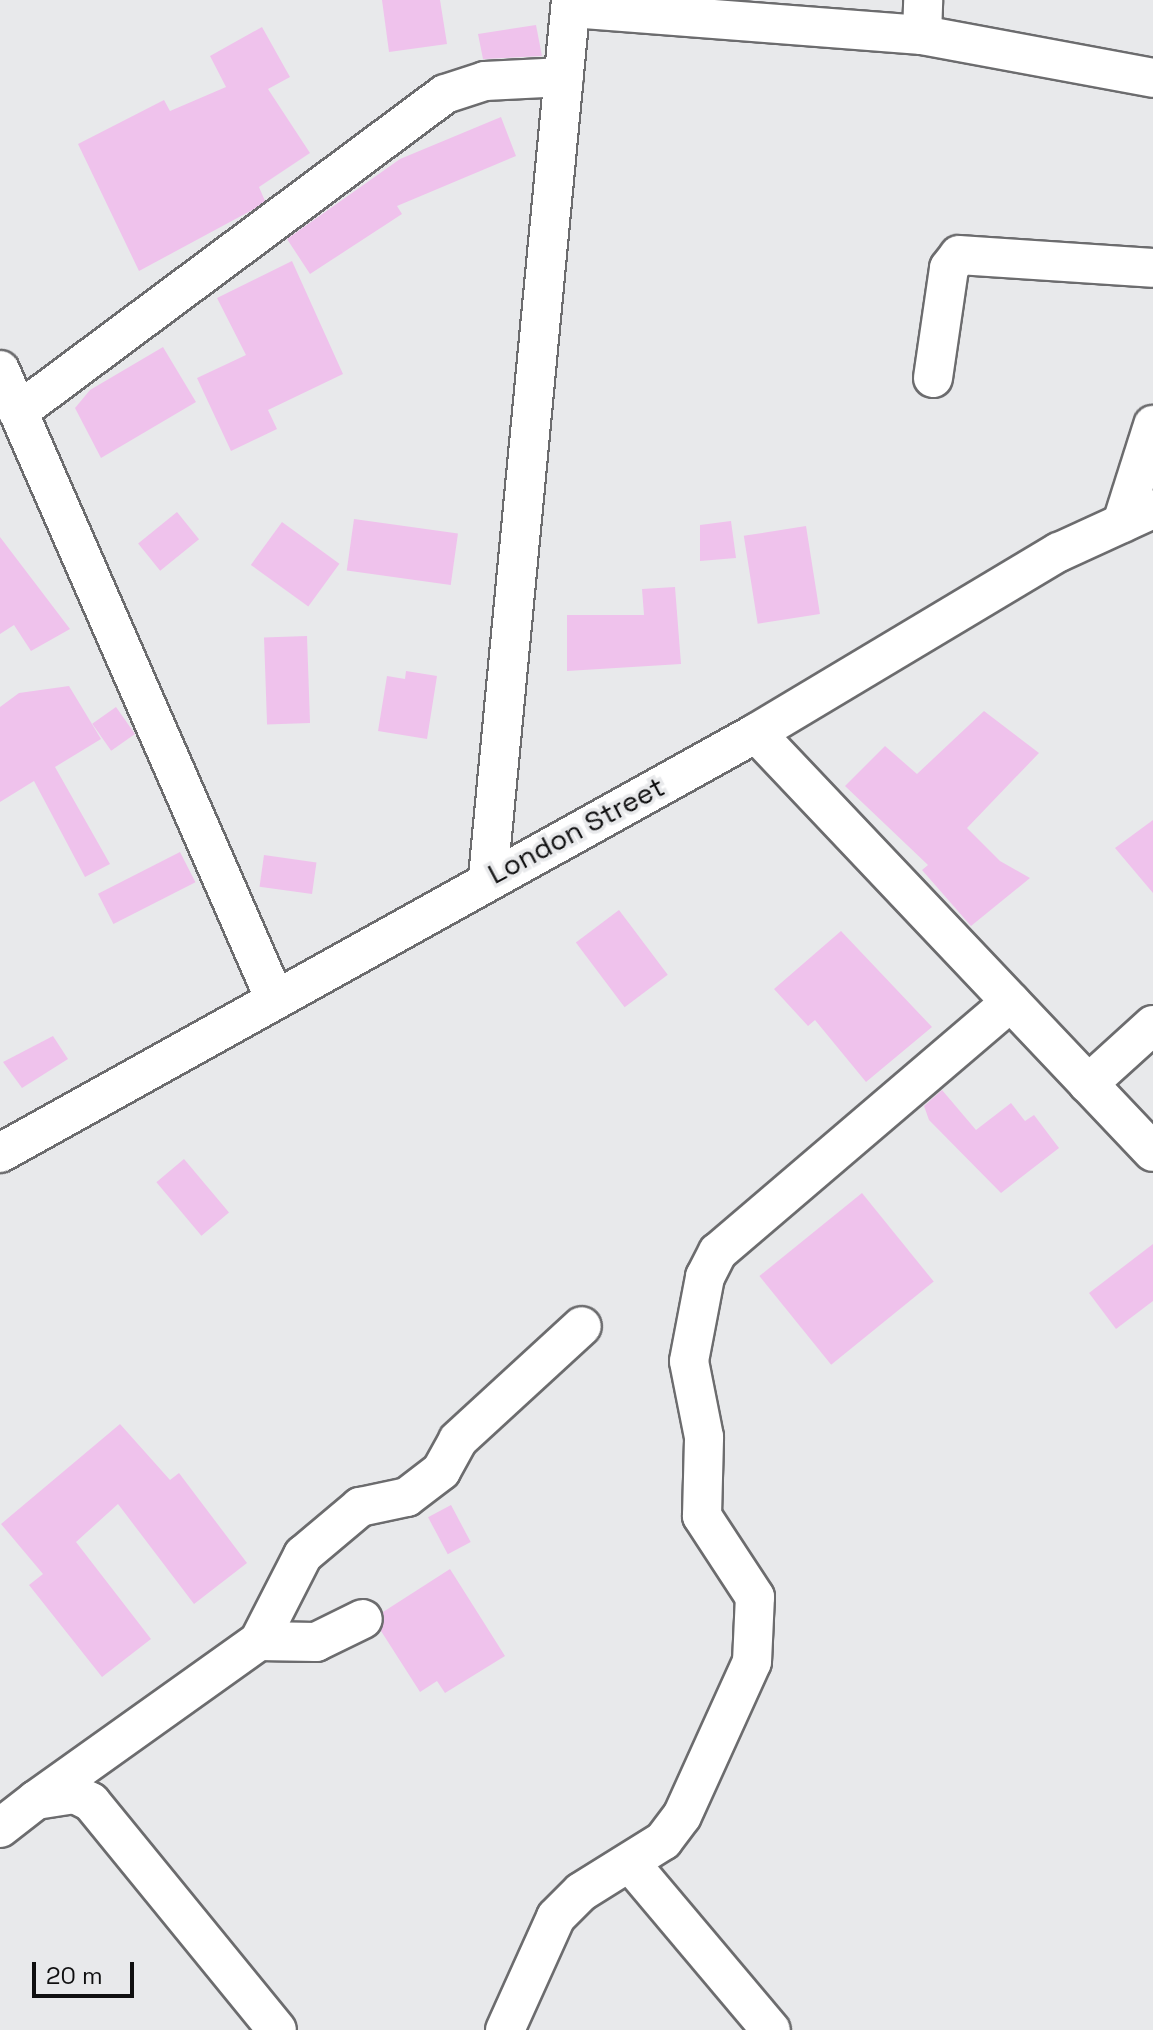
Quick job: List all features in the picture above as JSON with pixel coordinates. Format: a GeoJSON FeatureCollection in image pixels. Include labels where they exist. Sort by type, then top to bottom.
{"type":"FeatureCollection","features":[{"type":"Feature","properties":{"kind":"street"},"geometry":{"type":"LineString","coordinates":[[488,878],[571,4],[922,17],[1153,78]]}},
{"type":"Feature","properties":{"kind":"street"},"geometry":{"type":"LineString","coordinates":[[18,412],[426,105],[485,81],[564,77]]}},
{"type":"Feature","properties":{"kind":"street"},"geometry":{"type":"LineString","coordinates":[[933,378],[949,268],[959,255],[1153,268]]}},
{"type":"Feature","properties":{"kind":"street"},"geometry":{"type":"LineString","coordinates":[[0,370],[273,995]]}},
{"type":"Feature","properties":{"kind":"street"},"geometry":{"type":"LineString","coordinates":[[1138,516],[1153,425]]}},
{"type":"Feature","properties":{"kind":"street","name":"London Street"},"geometry":{"type":"LineString","coordinates":[[0,1153],[273,995],[756,733],[1059,552],[1138,516]]}},
{"type":"Feature","properties":{"kind":"street"},"geometry":{"type":"LineString","coordinates":[[756,733],[1153,1152]]}},
{"type":"Feature","properties":{"kind":"street"},"geometry":{"type":"LineString","coordinates":[[505,2030],[556,1917],[581,1892],[631,1864],[663,1841],[689,1802],[752,1662],[759,1621],[746,1576],[702,1516],[704,1437],[689,1361],[705,1277],[718,1252],[1011,1002]]}},
{"type":"Feature","properties":{"kind":"street"},"geometry":{"type":"LineString","coordinates":[[1088,1084],[1153,1025]]}},
{"type":"Feature","properties":{"kind":"street"},"geometry":{"type":"LineString","coordinates":[[0,1828],[259,1641],[303,1555],[353,1512],[407,1497],[441,1471],[458,1440],[582,1326]]}},
{"type":"Feature","properties":{"kind":"street"},"geometry":{"type":"LineString","coordinates":[[259,1641],[316,1642],[363,1619]]}},
{"type":"Feature","properties":{"kind":"street"},"geometry":{"type":"LineString","coordinates":[[36,1800],[75,1794],[91,1802],[277,2030]]}},
{"type":"Feature","properties":{"kind":"street"},"geometry":{"type":"LineString","coordinates":[[631,1864],[771,2030]]}},
{"type":"Feature","properties":{"kind":"building"},"geometry":{"type":"Polygon","coordinates":[[[382,0],[440,0],[447,44],[389,52],[382,0]]]}},
{"type":"Feature","properties":{"kind":"building"},"geometry":{"type":"Polygon","coordinates":[[[536,25],[542,56],[483,59],[478,34],[536,25]]]}},
{"type":"Feature","properties":{"kind":"building"},"geometry":{"type":"Polygon","coordinates":[[[262,27],[290,77],[268,89],[310,153],[259,187],[265,201],[254,209],[139,271],[78,144],[164,100],[170,111],[226,87],[210,56],[262,27]]]}},
{"type":"Feature","properties":{"kind":"building"},"geometry":{"type":"Polygon","coordinates":[[[501,117],[516,156],[397,206],[402,214],[310,274],[287,239],[400,159],[501,117]]]}},
{"type":"Feature","properties":{"kind":"building"},"geometry":{"type":"Polygon","coordinates":[[[292,261],[343,374],[268,410],[277,429],[231,451],[197,378],[246,355],[217,298],[292,261]]]}},
{"type":"Feature","properties":{"kind":"building"},"geometry":{"type":"Polygon","coordinates":[[[163,347],[196,402],[101,458],[75,408],[90,390],[163,347]]]}},
{"type":"Feature","properties":{"kind":"building"},"geometry":{"type":"Polygon","coordinates":[[[177,512],[199,539],[160,571],[138,543],[177,512]]]}},
{"type":"Feature","properties":{"kind":"building"},"geometry":{"type":"Polygon","coordinates":[[[354,519],[458,534],[451,585],[347,570],[354,519]]]}},
{"type":"Feature","properties":{"kind":"building"},"geometry":{"type":"Polygon","coordinates":[[[731,521],[736,558],[700,561],[700,525],[731,521]]]}},
{"type":"Feature","properties":{"kind":"building"},"geometry":{"type":"Polygon","coordinates":[[[282,522],[339,564],[308,607],[251,565],[282,522]]]}},
{"type":"Feature","properties":{"kind":"building"},"geometry":{"type":"Polygon","coordinates":[[[806,526],[820,614],[758,624],[744,536],[806,526]]]}},
{"type":"Feature","properties":{"kind":"building"},"geometry":{"type":"Polygon","coordinates":[[[0,537],[70,629],[31,651],[14,625],[0,634],[0,537]]]}},
{"type":"Feature","properties":{"kind":"building"},"geometry":{"type":"Polygon","coordinates":[[[675,587],[681,664],[567,671],[567,615],[644,615],[642,589],[675,587]]]}},
{"type":"Feature","properties":{"kind":"building"},"geometry":{"type":"Polygon","coordinates":[[[307,636],[310,723],[267,724],[264,638],[307,636]]]}},
{"type":"Feature","properties":{"kind":"building"},"geometry":{"type":"Polygon","coordinates":[[[406,671],[437,676],[427,739],[378,731],[387,676],[405,679],[406,671]]]}},
{"type":"Feature","properties":{"kind":"building"},"geometry":{"type":"Polygon","coordinates":[[[69,686],[101,739],[55,767],[110,864],[85,877],[34,781],[0,802],[0,707],[19,693],[69,686]]]}},
{"type":"Feature","properties":{"kind":"building"},"geometry":{"type":"Polygon","coordinates":[[[116,707],[135,734],[111,751],[92,724],[116,707]]]}},
{"type":"Feature","properties":{"kind":"building"},"geometry":{"type":"Polygon","coordinates":[[[984,711],[1039,753],[967,828],[1000,861],[1030,878],[971,926],[922,870],[928,865],[845,786],[885,746],[917,774],[984,711]]]}},
{"type":"Feature","properties":{"kind":"building"},"geometry":{"type":"Polygon","coordinates":[[[1153,820],[1153,893],[1115,848],[1153,820]]]}},
{"type":"Feature","properties":{"kind":"building"},"geometry":{"type":"Polygon","coordinates":[[[180,852],[195,882],[113,924],[98,894],[180,852]]]}},
{"type":"Feature","properties":{"kind":"building"},"geometry":{"type":"Polygon","coordinates":[[[264,855],[316,862],[312,894],[260,887],[264,855]]]}},
{"type":"Feature","properties":{"kind":"building"},"geometry":{"type":"Polygon","coordinates":[[[619,910],[668,975],[625,1007],[576,942],[619,910]]]}},
{"type":"Feature","properties":{"kind":"building"},"geometry":{"type":"Polygon","coordinates":[[[841,931],[932,1027],[866,1082],[815,1020],[808,1026],[774,989],[841,931]]]}},
{"type":"Feature","properties":{"kind":"building"},"geometry":{"type":"Polygon","coordinates":[[[53,1036],[68,1059],[22,1088],[3,1062],[53,1036]]]}},
{"type":"Feature","properties":{"kind":"building"},"geometry":{"type":"Polygon","coordinates":[[[942,1090],[976,1130],[1011,1103],[1025,1121],[1034,1115],[1059,1148],[1001,1193],[929,1120],[924,1106],[942,1090]]]}},
{"type":"Feature","properties":{"kind":"building"},"geometry":{"type":"Polygon","coordinates":[[[184,1159],[229,1213],[201,1236],[156,1182],[184,1159]]]}},
{"type":"Feature","properties":{"kind":"building"},"geometry":{"type":"Polygon","coordinates":[[[862,1193],[934,1282],[831,1365],[759,1276],[862,1193]]]}},
{"type":"Feature","properties":{"kind":"building"},"geometry":{"type":"Polygon","coordinates":[[[1153,1244],[1153,1301],[1116,1329],[1089,1293],[1153,1244]]]}},
{"type":"Feature","properties":{"kind":"building"},"geometry":{"type":"Polygon","coordinates":[[[120,1424],[170,1480],[179,1473],[247,1563],[194,1604],[118,1504],[76,1542],[151,1639],[102,1677],[29,1585],[43,1574],[1,1524],[120,1424]]]}},
{"type":"Feature","properties":{"kind":"building"},"geometry":{"type":"Polygon","coordinates":[[[451,1505],[471,1542],[448,1554],[428,1517],[451,1505]]]}},
{"type":"Feature","properties":{"kind":"building"},"geometry":{"type":"Polygon","coordinates":[[[450,1569],[505,1656],[445,1693],[437,1681],[420,1692],[381,1631],[383,1612],[450,1569]]]}}]}
